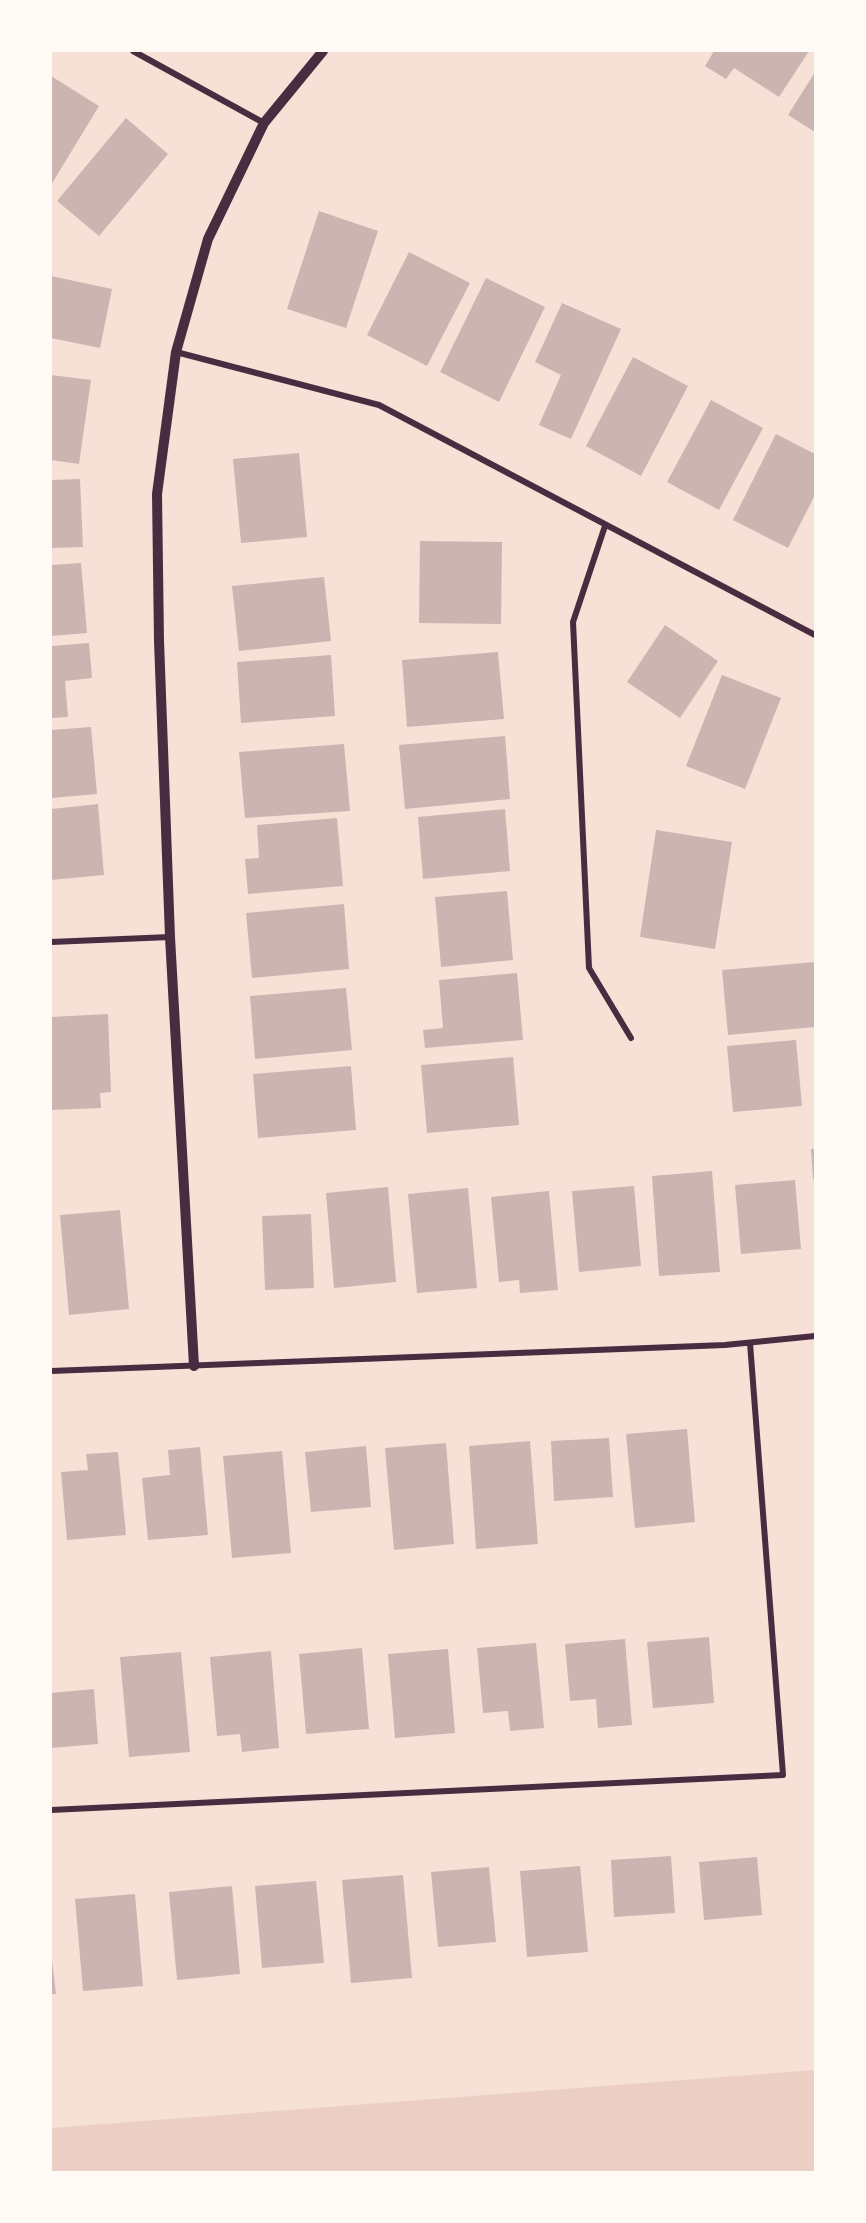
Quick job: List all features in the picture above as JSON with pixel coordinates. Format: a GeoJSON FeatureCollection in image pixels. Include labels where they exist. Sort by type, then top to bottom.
{"type":"FeatureCollection","features":[{"type":"Feature","properties":{"kind":"street"},"geometry":{"type":"LineString","coordinates":[[133,51],[264,123]]}},
{"type":"Feature","properties":{"kind":"street"},"geometry":{"type":"LineString","coordinates":[[194,1366],[170,937],[159,641],[157,494],[176,352],[207,239],[264,123],[323,51]]}},
{"type":"Feature","properties":{"kind":"street"},"geometry":{"type":"LineString","coordinates":[[176,352],[379,405],[815,635]]}},
{"type":"Feature","properties":{"kind":"street"},"geometry":{"type":"LineString","coordinates":[[605,526],[573,622],[590,968],[631,1038]]}},
{"type":"Feature","properties":{"kind":"street"},"geometry":{"type":"LineString","coordinates":[[51,942],[170,937]]}},
{"type":"Feature","properties":{"kind":"street"},"geometry":{"type":"LineString","coordinates":[[51,1371],[750,1342],[815,1336]]}},
{"type":"Feature","properties":{"kind":"street"},"geometry":{"type":"LineString","coordinates":[[51,1810],[783,1775],[750,1342]]}},
{"type":"Feature","properties":{"kind":"shaded area"},"geometry":{"type":"Polygon","coordinates":[[[815,2070],[815,2172],[51,2172],[51,2128],[815,2070]]]}},
{"type":"Feature","properties":{"kind":"building"},"geometry":{"type":"Polygon","coordinates":[[[714,51],[809,51],[779,97],[734,68],[726,79],[705,66],[714,51]]]}},
{"type":"Feature","properties":{"kind":"building"},"geometry":{"type":"Polygon","coordinates":[[[815,72],[815,132],[788,115],[815,72]]]}},
{"type":"Feature","properties":{"kind":"building"},"geometry":{"type":"Polygon","coordinates":[[[51,76],[99,106],[51,185],[51,76]]]}},
{"type":"Feature","properties":{"kind":"building"},"geometry":{"type":"Polygon","coordinates":[[[126,118],[168,154],[99,236],[57,201],[126,118]]]}},
{"type":"Feature","properties":{"kind":"building"},"geometry":{"type":"Polygon","coordinates":[[[319,211],[378,231],[346,328],[287,309],[319,211]]]}},
{"type":"Feature","properties":{"kind":"building"},"geometry":{"type":"Polygon","coordinates":[[[409,252],[470,283],[427,366],[367,335],[409,252]]]}},
{"type":"Feature","properties":{"kind":"building"},"geometry":{"type":"Polygon","coordinates":[[[51,276],[112,289],[100,348],[51,338],[51,276]]]}},
{"type":"Feature","properties":{"kind":"building"},"geometry":{"type":"Polygon","coordinates":[[[486,278],[545,307],[499,402],[440,372],[486,278]]]}},
{"type":"Feature","properties":{"kind":"building"},"geometry":{"type":"Polygon","coordinates":[[[562,303],[621,329],[571,439],[539,425],[561,375],[535,362],[562,303]]]}},
{"type":"Feature","properties":{"kind":"building"},"geometry":{"type":"Polygon","coordinates":[[[633,357],[688,386],[641,476],[586,446],[633,357]]]}},
{"type":"Feature","properties":{"kind":"building"},"geometry":{"type":"Polygon","coordinates":[[[51,375],[91,380],[79,464],[51,460],[51,375]]]}},
{"type":"Feature","properties":{"kind":"building"},"geometry":{"type":"Polygon","coordinates":[[[711,400],[763,428],[719,510],[667,482],[711,400]]]}},
{"type":"Feature","properties":{"kind":"building"},"geometry":{"type":"Polygon","coordinates":[[[776,434],[815,454],[815,495],[788,548],[733,520],[776,434]]]}},
{"type":"Feature","properties":{"kind":"building"},"geometry":{"type":"Polygon","coordinates":[[[299,453],[307,537],[241,543],[233,459],[299,453]]]}},
{"type":"Feature","properties":{"kind":"building"},"geometry":{"type":"Polygon","coordinates":[[[80,479],[83,547],[51,548],[51,480],[80,479]]]}},
{"type":"Feature","properties":{"kind":"building"},"geometry":{"type":"Polygon","coordinates":[[[420,541],[502,542],[501,624],[419,623],[420,541]]]}},
{"type":"Feature","properties":{"kind":"building"},"geometry":{"type":"Polygon","coordinates":[[[81,563],[87,633],[51,636],[51,565],[81,563]]]}},
{"type":"Feature","properties":{"kind":"building"},"geometry":{"type":"Polygon","coordinates":[[[324,577],[331,641],[239,651],[232,586],[324,577]]]}},
{"type":"Feature","properties":{"kind":"building"},"geometry":{"type":"Polygon","coordinates":[[[665,625],[718,661],[680,718],[627,682],[665,625]]]}},
{"type":"Feature","properties":{"kind":"building"},"geometry":{"type":"Polygon","coordinates":[[[89,643],[92,678],[65,681],[68,717],[51,718],[51,646],[89,643]]]}},
{"type":"Feature","properties":{"kind":"building"},"geometry":{"type":"Polygon","coordinates":[[[498,652],[504,719],[407,727],[402,660],[498,652]]]}},
{"type":"Feature","properties":{"kind":"building"},"geometry":{"type":"Polygon","coordinates":[[[331,655],[335,716],[241,723],[237,662],[331,655]]]}},
{"type":"Feature","properties":{"kind":"building"},"geometry":{"type":"Polygon","coordinates":[[[722,675],[781,698],[745,789],[686,766],[722,675]]]}},
{"type":"Feature","properties":{"kind":"building"},"geometry":{"type":"Polygon","coordinates":[[[91,727],[97,794],[51,798],[51,730],[91,727]]]}},
{"type":"Feature","properties":{"kind":"building"},"geometry":{"type":"Polygon","coordinates":[[[505,736],[510,799],[405,809],[399,745],[505,736]]]}},
{"type":"Feature","properties":{"kind":"building"},"geometry":{"type":"Polygon","coordinates":[[[344,744],[350,811],[245,818],[239,752],[344,744]]]}},
{"type":"Feature","properties":{"kind":"building"},"geometry":{"type":"Polygon","coordinates":[[[98,804],[104,875],[51,880],[51,809],[98,804]]]}},
{"type":"Feature","properties":{"kind":"building"},"geometry":{"type":"Polygon","coordinates":[[[505,809],[510,871],[423,879],[418,817],[505,809]]]}},
{"type":"Feature","properties":{"kind":"building"},"geometry":{"type":"Polygon","coordinates":[[[337,818],[343,886],[248,894],[245,859],[259,858],[257,825],[337,818]]]}},
{"type":"Feature","properties":{"kind":"building"},"geometry":{"type":"Polygon","coordinates":[[[656,830],[732,842],[715,949],[640,937],[656,830]]]}},
{"type":"Feature","properties":{"kind":"building"},"geometry":{"type":"Polygon","coordinates":[[[507,891],[513,960],[441,967],[435,897],[507,891]]]}},
{"type":"Feature","properties":{"kind":"building"},"geometry":{"type":"Polygon","coordinates":[[[344,904],[349,969],[252,978],[246,913],[344,904]]]}},
{"type":"Feature","properties":{"kind":"building"},"geometry":{"type":"Polygon","coordinates":[[[815,962],[815,1027],[728,1035],[722,970],[815,962]]]}},
{"type":"Feature","properties":{"kind":"building"},"geometry":{"type":"Polygon","coordinates":[[[517,973],[523,1040],[425,1048],[423,1030],[443,1028],[439,980],[517,973]]]}},
{"type":"Feature","properties":{"kind":"building"},"geometry":{"type":"Polygon","coordinates":[[[346,988],[352,1050],[255,1059],[250,996],[346,988]]]}},
{"type":"Feature","properties":{"kind":"building"},"geometry":{"type":"Polygon","coordinates":[[[108,1014],[111,1092],[100,1093],[101,1108],[51,1110],[51,1017],[108,1014]]]}},
{"type":"Feature","properties":{"kind":"building"},"geometry":{"type":"Polygon","coordinates":[[[796,1040],[802,1106],[733,1112],[727,1046],[796,1040]]]}},
{"type":"Feature","properties":{"kind":"building"},"geometry":{"type":"Polygon","coordinates":[[[513,1057],[519,1125],[427,1133],[421,1065],[513,1057]]]}},
{"type":"Feature","properties":{"kind":"building"},"geometry":{"type":"Polygon","coordinates":[[[351,1066],[356,1130],[258,1138],[253,1074],[351,1066]]]}},
{"type":"Feature","properties":{"kind":"building"},"geometry":{"type":"Polygon","coordinates":[[[811,1149],[815,1149],[815,1179],[813,1179],[811,1149]]]}},
{"type":"Feature","properties":{"kind":"building"},"geometry":{"type":"Polygon","coordinates":[[[712,1171],[720,1272],[659,1276],[652,1176],[712,1171]]]}},
{"type":"Feature","properties":{"kind":"building"},"geometry":{"type":"Polygon","coordinates":[[[795,1180],[801,1249],[741,1254],[735,1185],[795,1180]]]}},
{"type":"Feature","properties":{"kind":"building"},"geometry":{"type":"Polygon","coordinates":[[[634,1186],[641,1266],[579,1272],[572,1191],[634,1186]]]}},
{"type":"Feature","properties":{"kind":"building"},"geometry":{"type":"Polygon","coordinates":[[[388,1187],[396,1282],[334,1288],[326,1193],[388,1187]]]}},
{"type":"Feature","properties":{"kind":"building"},"geometry":{"type":"Polygon","coordinates":[[[468,1188],[477,1288],[417,1293],[408,1194],[468,1188]]]}},
{"type":"Feature","properties":{"kind":"building"},"geometry":{"type":"Polygon","coordinates":[[[549,1191],[558,1290],[520,1293],[519,1280],[499,1282],[491,1197],[549,1191]]]}},
{"type":"Feature","properties":{"kind":"building"},"geometry":{"type":"Polygon","coordinates":[[[120,1210],[129,1309],[69,1315],[60,1215],[120,1210]]]}},
{"type":"Feature","properties":{"kind":"building"},"geometry":{"type":"Polygon","coordinates":[[[311,1214],[314,1288],[265,1290],[262,1216],[311,1214]]]}},
{"type":"Feature","properties":{"kind":"building"},"geometry":{"type":"Polygon","coordinates":[[[687,1429],[695,1522],[635,1528],[626,1434],[687,1429]]]}},
{"type":"Feature","properties":{"kind":"building"},"geometry":{"type":"Polygon","coordinates":[[[609,1438],[613,1497],[554,1501],[551,1441],[609,1438]]]}},
{"type":"Feature","properties":{"kind":"building"},"geometry":{"type":"Polygon","coordinates":[[[530,1441],[538,1544],[476,1549],[469,1446],[530,1441]]]}},
{"type":"Feature","properties":{"kind":"building"},"geometry":{"type":"Polygon","coordinates":[[[446,1443],[454,1544],[394,1550],[385,1448],[446,1443]]]}},
{"type":"Feature","properties":{"kind":"building"},"geometry":{"type":"Polygon","coordinates":[[[366,1446],[371,1507],[311,1512],[305,1452],[366,1446]]]}},
{"type":"Feature","properties":{"kind":"building"},"geometry":{"type":"Polygon","coordinates":[[[200,1447],[208,1535],[148,1540],[142,1478],[170,1475],[168,1450],[200,1447]]]}},
{"type":"Feature","properties":{"kind":"building"},"geometry":{"type":"Polygon","coordinates":[[[282,1451],[291,1553],[232,1558],[223,1456],[282,1451]]]}},
{"type":"Feature","properties":{"kind":"building"},"geometry":{"type":"Polygon","coordinates":[[[118,1452],[126,1535],[67,1540],[61,1472],[88,1470],[86,1454],[118,1452]]]}},
{"type":"Feature","properties":{"kind":"building"},"geometry":{"type":"Polygon","coordinates":[[[709,1637],[714,1703],[653,1708],[647,1642],[709,1637]]]}},
{"type":"Feature","properties":{"kind":"building"},"geometry":{"type":"Polygon","coordinates":[[[625,1639],[632,1725],[598,1728],[596,1699],[570,1701],[565,1644],[625,1639]]]}},
{"type":"Feature","properties":{"kind":"building"},"geometry":{"type":"Polygon","coordinates":[[[536,1643],[544,1728],[510,1731],[508,1711],[483,1713],[477,1648],[536,1643]]]}},
{"type":"Feature","properties":{"kind":"building"},"geometry":{"type":"Polygon","coordinates":[[[362,1648],[369,1729],[306,1734],[299,1654],[362,1648]]]}},
{"type":"Feature","properties":{"kind":"building"},"geometry":{"type":"Polygon","coordinates":[[[448,1649],[455,1733],[395,1738],[388,1654],[448,1649]]]}},
{"type":"Feature","properties":{"kind":"building"},"geometry":{"type":"Polygon","coordinates":[[[271,1651],[279,1748],[242,1752],[240,1734],[217,1736],[210,1657],[271,1651]]]}},
{"type":"Feature","properties":{"kind":"building"},"geometry":{"type":"Polygon","coordinates":[[[181,1652],[190,1752],[129,1757],[120,1657],[181,1652]]]}},
{"type":"Feature","properties":{"kind":"building"},"geometry":{"type":"Polygon","coordinates":[[[94,1689],[98,1744],[51,1748],[51,1693],[94,1689]]]}},
{"type":"Feature","properties":{"kind":"building"},"geometry":{"type":"Polygon","coordinates":[[[671,1856],[675,1913],[614,1917],[611,1860],[671,1856]]]}},
{"type":"Feature","properties":{"kind":"building"},"geometry":{"type":"Polygon","coordinates":[[[757,1857],[762,1915],[704,1920],[699,1862],[757,1857]]]}},
{"type":"Feature","properties":{"kind":"building"},"geometry":{"type":"Polygon","coordinates":[[[580,1866],[588,1952],[527,1957],[520,1871],[580,1866]]]}},
{"type":"Feature","properties":{"kind":"building"},"geometry":{"type":"Polygon","coordinates":[[[489,1867],[496,1942],[438,1947],[431,1872],[489,1867]]]}},
{"type":"Feature","properties":{"kind":"building"},"geometry":{"type":"Polygon","coordinates":[[[403,1875],[412,1978],[351,1983],[342,1880],[403,1875]]]}},
{"type":"Feature","properties":{"kind":"building"},"geometry":{"type":"Polygon","coordinates":[[[316,1881],[324,1963],[262,1968],[255,1886],[316,1881]]]}},
{"type":"Feature","properties":{"kind":"building"},"geometry":{"type":"Polygon","coordinates":[[[232,1886],[240,1974],[177,1980],[169,1892],[232,1886]]]}},
{"type":"Feature","properties":{"kind":"building"},"geometry":{"type":"Polygon","coordinates":[[[135,1894],[143,1986],[83,1991],[75,1899],[135,1894]]]}},
{"type":"Feature","properties":{"kind":"building"},"geometry":{"type":"Polygon","coordinates":[[[51,1951],[56,1994],[51,1994],[51,1951]]]}}]}
